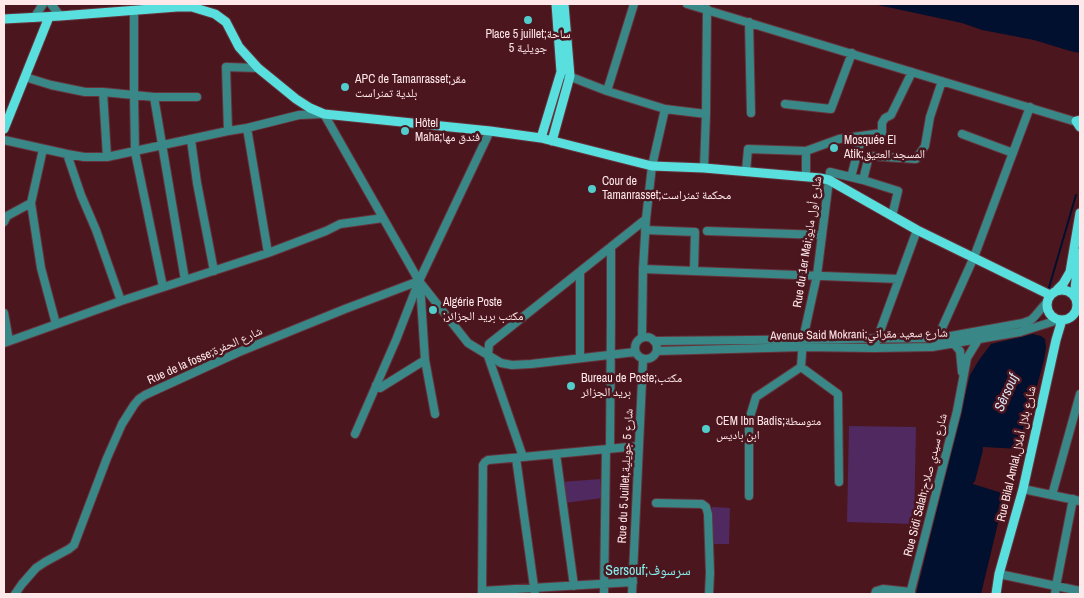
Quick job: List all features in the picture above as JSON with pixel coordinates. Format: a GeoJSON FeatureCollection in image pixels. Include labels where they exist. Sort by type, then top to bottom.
{"type":"FeatureCollection","features":[{"type":"Feature","properties":{"kind":"main road"},"geometry":{"type":"LineString","coordinates":[[540,138],[560,72],[556,4]]}},
{"type":"Feature","properties":{"kind":"main road"},"geometry":{"type":"LineString","coordinates":[[552,141],[570,76],[564,4]]}},
{"type":"Feature","properties":{"kind":"main road"},"geometry":{"type":"LineString","coordinates":[[4,19],[191,5],[215,14],[226,22],[239,47],[258,68],[296,99],[324,114],[540,138],[652,166],[806,176],[829,180],[917,230],[1051,296],[1066,290],[1070,292],[1078,307]]}},
{"type":"Feature","properties":{"kind":"main road"},"geometry":{"type":"LineString","coordinates":[[4,129],[49,17]]}},
{"type":"Feature","properties":{"kind":"main road"},"geometry":{"type":"LineString","coordinates":[[1080,213],[1072,266],[1074,279],[1075,289],[1078,307],[1071,317],[1060,320],[1054,318],[1048,313],[1051,296],[1074,279],[1080,253]]}},
{"type":"Feature","properties":{"kind":"main road","name":"Rue Bilal Amlal,شارع بلال أملال"},"geometry":{"type":"LineString","coordinates":[[996,594],[999,574],[1023,489],[1060,320]]}},
{"type":"Feature","properties":{"kind":"street"},"geometry":{"type":"LineString","coordinates":[[34,18],[44,4]]}},
{"type":"Feature","properties":{"kind":"street"},"geometry":{"type":"LineString","coordinates":[[51,4],[60,16]]}},
{"type":"Feature","properties":{"kind":"street"},"geometry":{"type":"LineString","coordinates":[[607,91],[634,4]]}},
{"type":"Feature","properties":{"kind":"street"},"geometry":{"type":"LineString","coordinates":[[687,4],[1079,123]]}},
{"type":"Feature","properties":{"kind":"street"},"geometry":{"type":"LineString","coordinates":[[704,168],[707,9]]}},
{"type":"Feature","properties":{"kind":"street"},"geometry":{"type":"LineString","coordinates":[[134,10],[135,152],[163,287]]}},
{"type":"Feature","properties":{"kind":"street"},"geometry":{"type":"LineString","coordinates":[[749,22],[751,113]]}},
{"type":"Feature","properties":{"kind":"street"},"geometry":{"type":"LineString","coordinates":[[785,104],[831,109],[852,54]]}},
{"type":"Feature","properties":{"kind":"street"},"geometry":{"type":"LineString","coordinates":[[228,131],[226,67],[258,68]]}},
{"type":"Feature","properties":{"kind":"street"},"geometry":{"type":"LineString","coordinates":[[560,72],[607,91],[665,109],[706,114]]}},
{"type":"Feature","properties":{"kind":"street"},"geometry":{"type":"LineString","coordinates":[[746,172],[748,149],[806,151],[839,139],[882,133],[882,123],[890,115],[912,72]]}},
{"type":"Feature","properties":{"kind":"street"},"geometry":{"type":"LineString","coordinates":[[25,77],[85,92],[134,94],[154,97],[197,97]]}},
{"type":"Feature","properties":{"kind":"street"},"geometry":{"type":"LineString","coordinates":[[863,180],[869,156],[916,159],[925,146],[930,116],[942,81]]}},
{"type":"Feature","properties":{"kind":"street"},"geometry":{"type":"LineString","coordinates":[[103,92],[108,157]]}},
{"type":"Feature","properties":{"kind":"street"},"geometry":{"type":"LineString","coordinates":[[154,97],[185,280]]}},
{"type":"Feature","properties":{"kind":"street"},"geometry":{"type":"LineString","coordinates":[[296,99],[299,115]]}},
{"type":"Feature","properties":{"kind":"street"},"geometry":{"type":"LineString","coordinates":[[940,338],[942,328],[974,257],[1030,108]]}},
{"type":"Feature","properties":{"kind":"street"},"geometry":{"type":"LineString","coordinates":[[642,337],[650,338],[657,347],[656,354],[650,359],[643,360],[638,357],[635,352],[635,344],[642,337],[646,219],[652,166],[665,109]]}},
{"type":"Feature","properties":{"kind":"street"},"geometry":{"type":"LineString","coordinates":[[4,140],[84,157],[108,157],[247,128],[299,115],[324,114],[420,281],[468,343],[501,363],[512,365],[635,352]]}},
{"type":"Feature","properties":{"kind":"street"},"geometry":{"type":"LineString","coordinates":[[247,128],[268,253]]}},
{"type":"Feature","properties":{"kind":"street"},"geometry":{"type":"LineString","coordinates":[[355,434],[420,281],[490,131]]}},
{"type":"Feature","properties":{"kind":"street"},"geometry":{"type":"LineString","coordinates":[[962,134],[1013,153]]}},
{"type":"Feature","properties":{"kind":"street"},"geometry":{"type":"LineString","coordinates":[[851,176],[862,136]]}},
{"type":"Feature","properties":{"kind":"street"},"geometry":{"type":"LineString","coordinates":[[191,140],[197,183],[214,271]]}},
{"type":"Feature","properties":{"kind":"street"},"geometry":{"type":"LineString","coordinates":[[43,149],[31,203],[41,268],[56,324]]}},
{"type":"Feature","properties":{"kind":"street"},"geometry":{"type":"LineString","coordinates":[[806,151],[806,176]]}},
{"type":"Feature","properties":{"kind":"street"},"geometry":{"type":"LineString","coordinates":[[67,154],[121,300]]}},
{"type":"Feature","properties":{"kind":"street","name":"Rue du 1er Mai;شارع أول مايو"},"geometry":{"type":"LineString","coordinates":[[801,367],[803,339],[817,275],[830,172],[851,176],[898,190],[892,216]]}},
{"type":"Feature","properties":{"kind":"street"},"geometry":{"type":"LineString","coordinates":[[4,222],[8,216],[31,203]]}},
{"type":"Feature","properties":{"kind":"street"},"geometry":{"type":"LineString","coordinates":[[4,312],[6,342],[121,300],[268,253],[340,224],[383,218]]}},
{"type":"Feature","properties":{"kind":"street"},"geometry":{"type":"LineString","coordinates":[[534,591],[519,457],[488,356],[489,344],[646,219]]}},
{"type":"Feature","properties":{"kind":"street"},"geometry":{"type":"LineString","coordinates":[[645,230],[695,232],[694,270]]}},
{"type":"Feature","properties":{"kind":"street"},"geometry":{"type":"LineString","coordinates":[[874,348],[917,230]]}},
{"type":"Feature","properties":{"kind":"street"},"geometry":{"type":"LineString","coordinates":[[707,232],[822,235]]}},
{"type":"Feature","properties":{"kind":"street"},"geometry":{"type":"LineString","coordinates":[[604,594],[611,355],[611,247]]}},
{"type":"Feature","properties":{"kind":"street"},"geometry":{"type":"LineString","coordinates":[[643,268],[899,279]]}},
{"type":"Feature","properties":{"kind":"street"},"geometry":{"type":"LineString","coordinates":[[580,272],[580,358]]}},
{"type":"Feature","properties":{"kind":"street"},"geometry":{"type":"LineString","coordinates":[[420,281],[425,360],[436,414]]}},
{"type":"Feature","properties":{"kind":"street","name":"Rue de la fosse;شارع الحفرة"},"geometry":{"type":"LineString","coordinates":[[15,594],[36,568],[74,545],[122,424],[139,399],[240,352],[420,281]]}},
{"type":"Feature","properties":{"kind":"street","name":"Avenue Said Mokrani;شارع سعيد مقراني"},"geometry":{"type":"LineString","coordinates":[[654,341],[940,338],[1031,320],[1051,296]]}},
{"type":"Feature","properties":{"kind":"street","name":"Avenue Said Mokrani;شارع سعيد مقراني"},"geometry":{"type":"LineString","coordinates":[[657,351],[932,347],[1024,331],[1060,320]]}},
{"type":"Feature","properties":{"kind":"street","name":"Rue Sidi Salah;شارع سيدي صلاح"},"geometry":{"type":"LineString","coordinates":[[910,593],[938,488],[968,358],[978,340]]}},
{"type":"Feature","properties":{"kind":"street","name":"Rue Sidi Salah;شارع سيدي صلاح"},"geometry":{"type":"LineString","coordinates":[[954,344],[960,351],[963,382]]}},
{"type":"Feature","properties":{"kind":"street"},"geometry":{"type":"LineString","coordinates":[[376,385],[380,388],[425,360]]}},
{"type":"Feature","properties":{"kind":"street","name":"Rue du 5 Juillet,شارع 5 جويلية"},"geometry":{"type":"LineString","coordinates":[[632,594],[643,360]]}},
{"type":"Feature","properties":{"kind":"street"},"geometry":{"type":"LineString","coordinates":[[749,496],[749,420],[756,397],[801,367],[838,394],[839,482]]}},
{"type":"Feature","properties":{"kind":"street"},"geometry":{"type":"LineString","coordinates":[[1052,495],[1080,394]]}},
{"type":"Feature","properties":{"kind":"street"},"geometry":{"type":"LineString","coordinates":[[633,582],[534,591],[482,593],[483,464],[488,460],[638,446]]}},
{"type":"Feature","properties":{"kind":"street"},"geometry":{"type":"LineString","coordinates":[[556,454],[574,586]]}},
{"type":"Feature","properties":{"kind":"street"},"geometry":{"type":"LineString","coordinates":[[1023,489],[1077,500],[1055,590]]}},
{"type":"Feature","properties":{"kind":"street"},"geometry":{"type":"LineString","coordinates":[[656,503],[702,504],[706,507],[710,573],[709,594]]}},
{"type":"Feature","properties":{"kind":"street"},"geometry":{"type":"LineString","coordinates":[[999,574],[1055,590],[1080,591]]}},
{"type":"Feature","properties":{"kind":"street"},"geometry":{"type":"LineString","coordinates":[[874,594],[876,591],[884,588],[910,593]]}},
{"type":"Feature","properties":{"kind":"shaded area"},"geometry":{"type":"Polygon","coordinates":[[[849,426],[916,427],[914,524],[847,522],[849,426]]]}},
{"type":"Feature","properties":{"kind":"shaded area"},"geometry":{"type":"Polygon","coordinates":[[[600,479],[602,498],[565,503],[562,482],[600,479]]]}},
{"type":"Feature","properties":{"kind":"shaded area"},"geometry":{"type":"Polygon","coordinates":[[[712,507],[730,508],[729,544],[711,544],[712,507]]]}},
{"type":"Feature","properties":{"kind":"water"},"geometry":{"type":"Polygon","coordinates":[[[873,4],[1080,4],[1080,53],[1034,40],[982,30],[962,23],[873,4]]]}},
{"type":"Feature","properties":{"kind":"water"},"geometry":{"type":"Polygon","coordinates":[[[1033,334],[1045,339],[1046,347],[1020,449],[983,447],[973,484],[1005,494],[981,594],[916,594],[970,375],[991,344],[1033,334]]]}},
{"type":"Feature","properties":{"kind":"waterway","name":"Sêrsouf"},"geometry":{"type":"LineString","coordinates":[[1048,291],[1076,195]]}},
{"type":"Feature","properties":{"kind":"waterway","name":"Sêrsouf"},"geometry":{"type":"LineString","coordinates":[[1037,324],[1040,314]]}},
{"type":"Feature","properties":{"kind":"waterway","name":"Sêrsouf"},"geometry":{"type":"LineString","coordinates":[[974,481],[982,450]]}},
{"type":"Feature","properties":{"kind":"place","name":"Place 5 juillet;ساحة 5 جويلية"},"geometry":{"type":"Point","coordinates":[528,20]}},
{"type":"Feature","properties":{"kind":"place","name":"APC de Tamanrasset;مقر بلدية تمنراست"},"geometry":{"type":"Point","coordinates":[345,87]}},
{"type":"Feature","properties":{"kind":"place","name":"Hôtel Maha;فندق مها"},"geometry":{"type":"Point","coordinates":[405,131]}},
{"type":"Feature","properties":{"kind":"place","name":"Mosquée El Atik;المسجد العتيق"},"geometry":{"type":"Point","coordinates":[834,148]}},
{"type":"Feature","properties":{"kind":"place","name":"Cour de Tamanrasset;محكمة تمنراست"},"geometry":{"type":"Point","coordinates":[592,189]}},
{"type":"Feature","properties":{"kind":"place","name":"Algérie Poste ;مكتب بريد الجزائر"},"geometry":{"type":"Point","coordinates":[433,310]}},
{"type":"Feature","properties":{"kind":"place","name":"Bureau de Poste;مكتب بريد الجزائر"},"geometry":{"type":"Point","coordinates":[571,386]}},
{"type":"Feature","properties":{"kind":"place","name":"CEM Ibn Badis;متوسطة ابن باديس"},"geometry":{"type":"Point","coordinates":[706,429]}},
{"type":"Feature","properties":{"kind":"district","name":"Sersouf;سرسوف"},"geometry":{"type":"Point","coordinates":[648,571]}}]}
